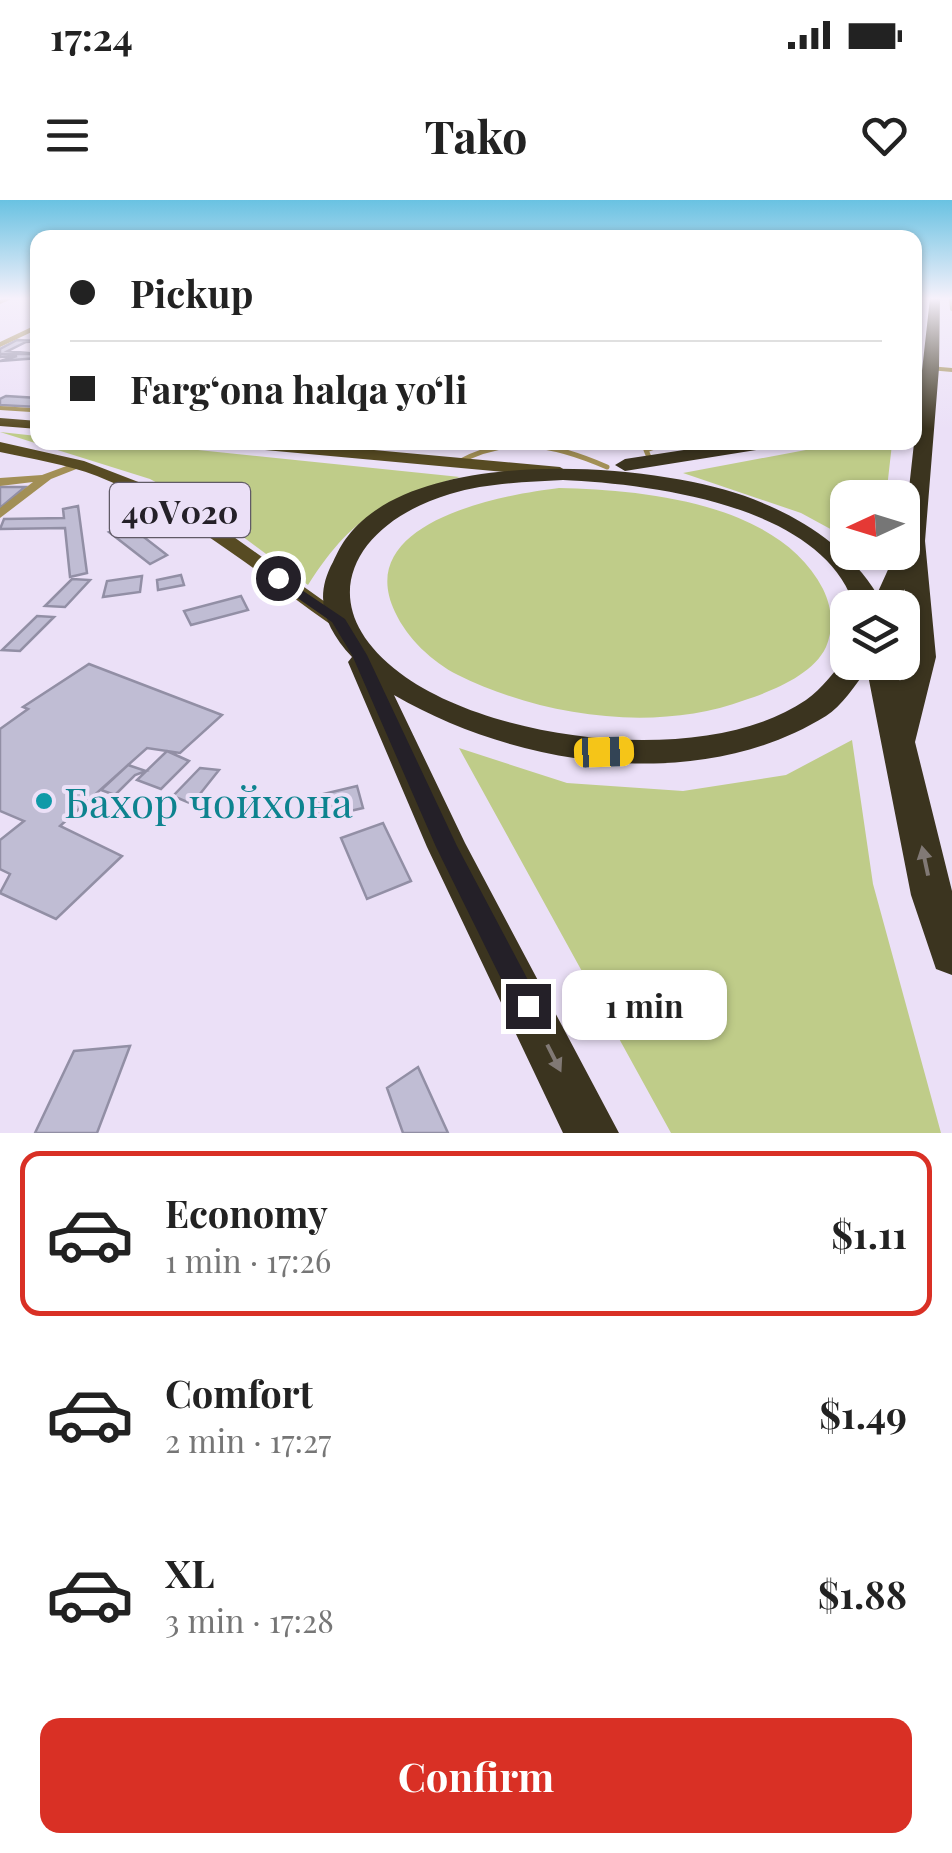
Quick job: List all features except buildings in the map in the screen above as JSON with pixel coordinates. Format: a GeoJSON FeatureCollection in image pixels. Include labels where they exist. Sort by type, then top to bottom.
{"type":"FeatureCollection","features":[{"type":"Feature","properties":{"kind":"highway"},"geometry":{"type":"LineString","coordinates":[[920,505],[942,369],[939,342]]}},
{"type":"Feature","properties":{"kind":"highway"},"geometry":{"type":"LineString","coordinates":[[592,1133],[447,847],[360,655],[338,619],[335,582],[349,548],[377,522],[414,500],[459,485],[508,476],[651,462],[726,450]]}},
{"type":"Feature","properties":{"kind":"highway"},"geometry":{"type":"LineString","coordinates":[[560,472],[665,481],[766,512],[810,536],[845,566],[858,590]]}},
{"type":"Feature","properties":{"kind":"highway"},"geometry":{"type":"LineString","coordinates":[[900,740],[921,657],[917,570]]}},
{"type":"Feature","properties":{"kind":"highway"},"geometry":{"type":"LineString","coordinates":[[360,655],[415,699],[500,734],[604,752],[709,748],[796,723],[826,706],[849,680]]}},
{"type":"Feature","properties":{"kind":"highway"},"geometry":{"type":"LineString","coordinates":[[885,680],[932,895],[952,954]]}},
{"type":"Feature","properties":{"kind":"main road"},"geometry":{"type":"LineString","coordinates":[[0,422],[30,425]]}},
{"type":"Feature","properties":{"kind":"main road","name":"40V020"},"geometry":{"type":"LineString","coordinates":[[5,450],[80,464],[180,510],[338,619]]}},
{"type":"Feature","properties":{"kind":"main road","name":"40V020"},"geometry":{"type":"LineString","coordinates":[[317,450],[560,472]]}},
{"type":"Feature","properties":{"kind":"street"},"geometry":{"type":"LineString","coordinates":[[0,482],[47,476],[80,464]]}},
{"type":"Feature","properties":{"kind":"street"},"geometry":{"type":"LineString","coordinates":[[0,514],[47,476]]}},
{"type":"Feature","properties":{"kind":"lane"},"geometry":{"type":"LineString","coordinates":[[0,408],[30,410]]}},
{"type":"Feature","properties":{"kind":"lane"},"geometry":{"type":"LineString","coordinates":[[457,463],[474,450]]}},
{"type":"Feature","properties":{"kind":"lane"},"geometry":{"type":"LineString","coordinates":[[564,450],[608,467]]}},
{"type":"Feature","properties":{"kind":"lane"},"geometry":{"type":"LineString","coordinates":[[646,450],[651,462]]}},
{"type":"Feature","properties":{"kind":"green space"},"geometry":{"type":"Polygon","coordinates":[[[0,432],[30,435],[30,441],[0,432]]]}},
{"type":"Feature","properties":{"kind":"green space"},"geometry":{"type":"Polygon","coordinates":[[[57,450],[198,450],[460,477],[411,494],[372,514],[339,543],[308,585],[207,510],[150,479],[57,450]]]}},
{"type":"Feature","properties":{"kind":"green space"},"geometry":{"type":"Polygon","coordinates":[[[806,450],[891,450],[888,480],[830,480],[830,529],[801,513],[683,473],[806,450]]]}},
{"type":"Feature","properties":{"kind":"green space"},"geometry":{"type":"Polygon","coordinates":[[[559,488],[593,489],[669,498],[743,520],[775,537],[803,560],[823,589],[830,610],[826,647],[812,666],[767,692],[711,710],[675,716],[637,718],[563,710],[526,701],[458,675],[413,640],[395,612],[387,581],[394,556],[413,535],[439,519],[503,498],[559,488]]]}},
{"type":"Feature","properties":{"kind":"green space"},"geometry":{"type":"Polygon","coordinates":[[[852,740],[873,884],[941,1133],[671,1133],[459,748],[567,783],[683,791],[786,775],[852,740]]]}},
{"type":"Feature","properties":{"kind":"place","name":"Бахор чойхона"},"geometry":{"type":"Point","coordinates":[44,801]}},
{"type":"Feature","properties":{"kind":"route"},"geometry":{"type":"LineString","coordinates":[[278,578],[338,619],[360,655],[447,847],[528,1006]]}}]}
